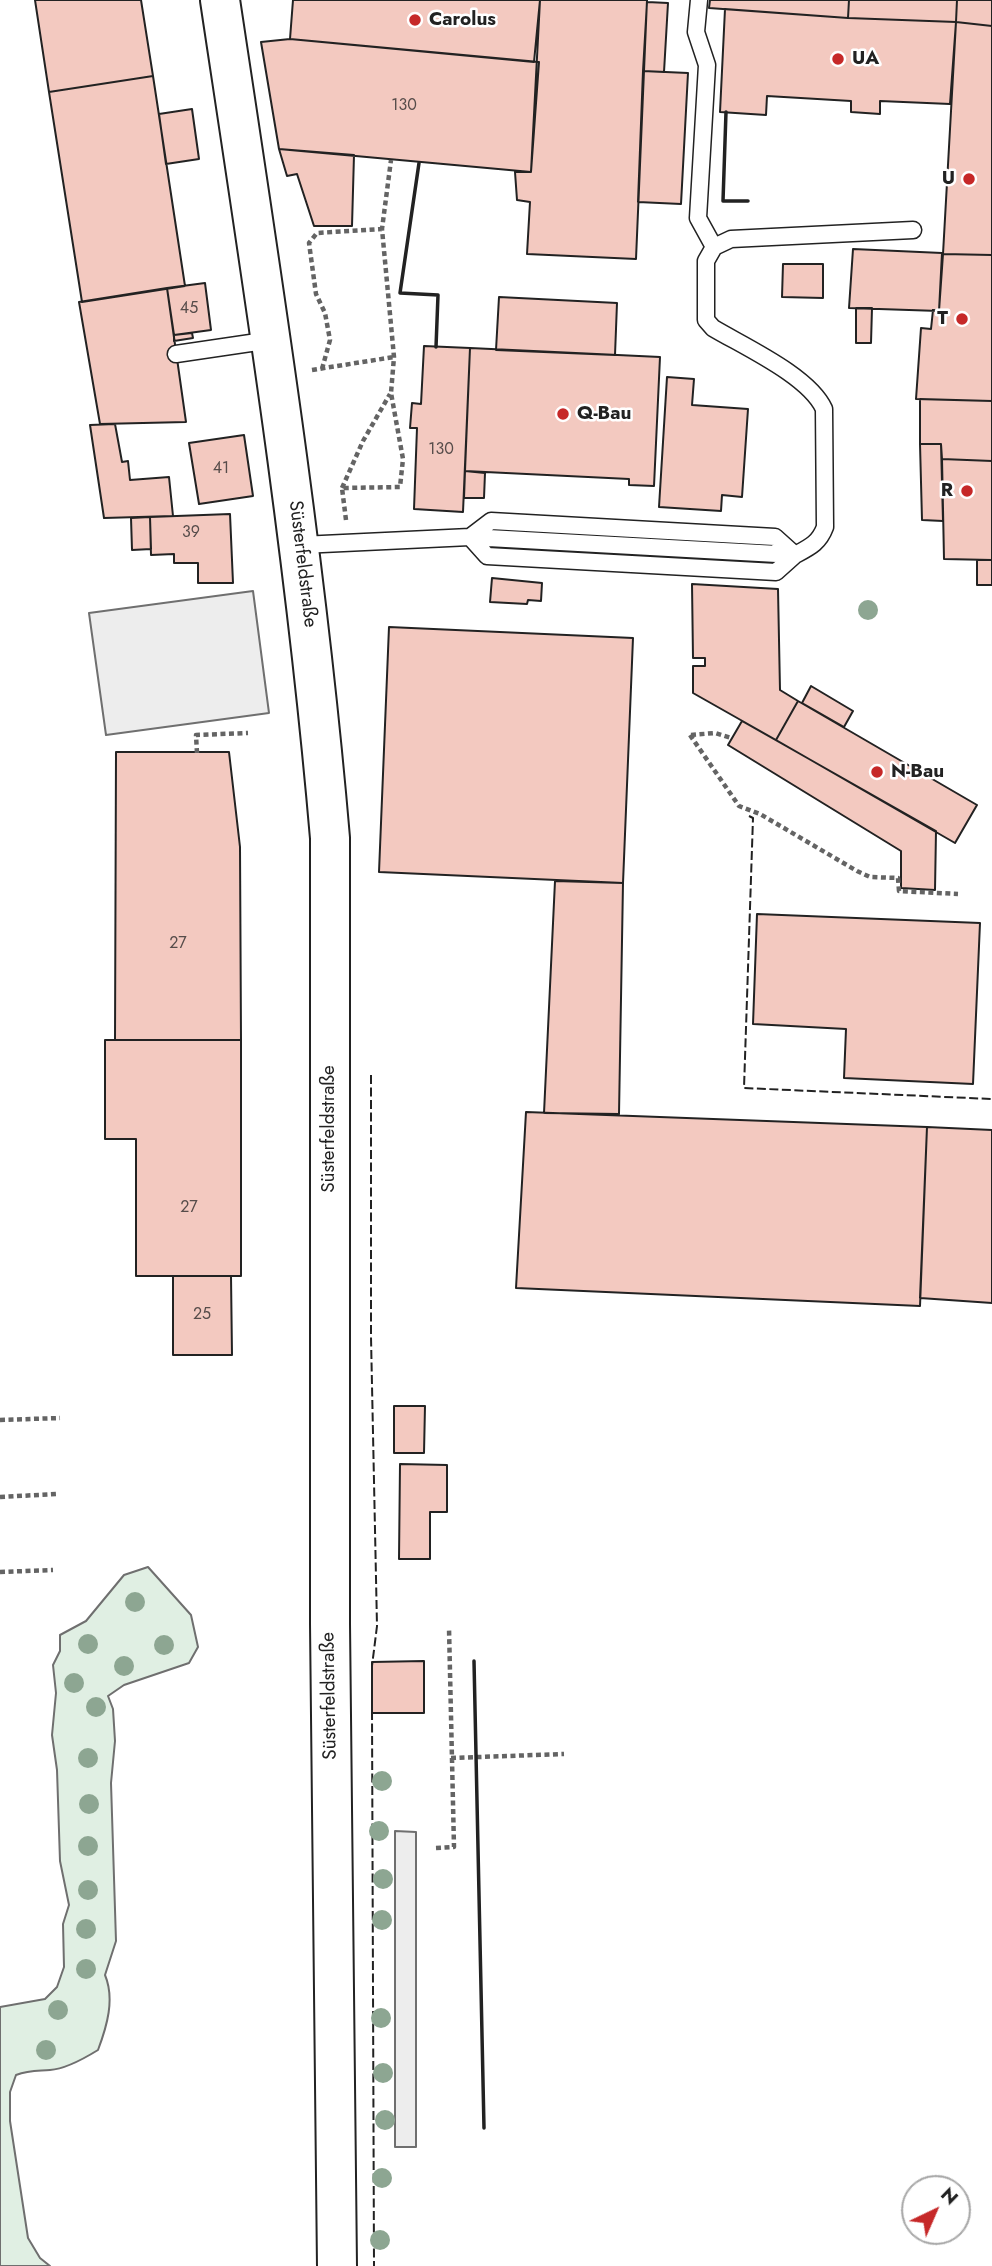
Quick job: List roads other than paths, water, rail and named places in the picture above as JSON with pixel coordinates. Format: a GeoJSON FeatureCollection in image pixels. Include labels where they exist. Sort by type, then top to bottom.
{"type":"FeatureCollection","features":[{"type":"Feature","properties":{"kind":"street","name":"Süsterfeldstraße"},"geometry":{"type":"LineString","coordinates":[[220,0],[301,545],[322,728],[330,838],[330,1624],[337,2266]]}},
{"type":"Feature","properties":{"kind":"lane"},"geometry":{"type":"LineString","coordinates":[[699,0],[696,32],[707,65],[698,218],[714,247]]}},
{"type":"Feature","properties":{"kind":"lane"},"geometry":{"type":"LineString","coordinates":[[301,545],[470,537],[795,555],[821,539],[825,527],[824,409],[818,395],[713,328],[706,320],[706,261],[714,247],[731,239],[913,230]]}},
{"type":"Feature","properties":{"kind":"lane"},"geometry":{"type":"LineString","coordinates":[[176,354],[271,340]]}},
{"type":"Feature","properties":{"kind":"place","name":"Carolus"},"geometry":{"type":"Point","coordinates":[415,20]}},
{"type":"Feature","properties":{"kind":"place","name":"UA"},"geometry":{"type":"Point","coordinates":[838,59]}},
{"type":"Feature","properties":{"kind":"place","name":"U"},"geometry":{"type":"Point","coordinates":[969,179]}},
{"type":"Feature","properties":{"kind":"place","name":"T"},"geometry":{"type":"Point","coordinates":[962,319]}},
{"type":"Feature","properties":{"kind":"place","name":"Q-Bau"},"geometry":{"type":"Point","coordinates":[563,414]}},
{"type":"Feature","properties":{"kind":"place","name":"R"},"geometry":{"type":"Point","coordinates":[967,491]}},
{"type":"Feature","properties":{"kind":"place","name":"N-Bau"},"geometry":{"type":"Point","coordinates":[877,772]}}]}
